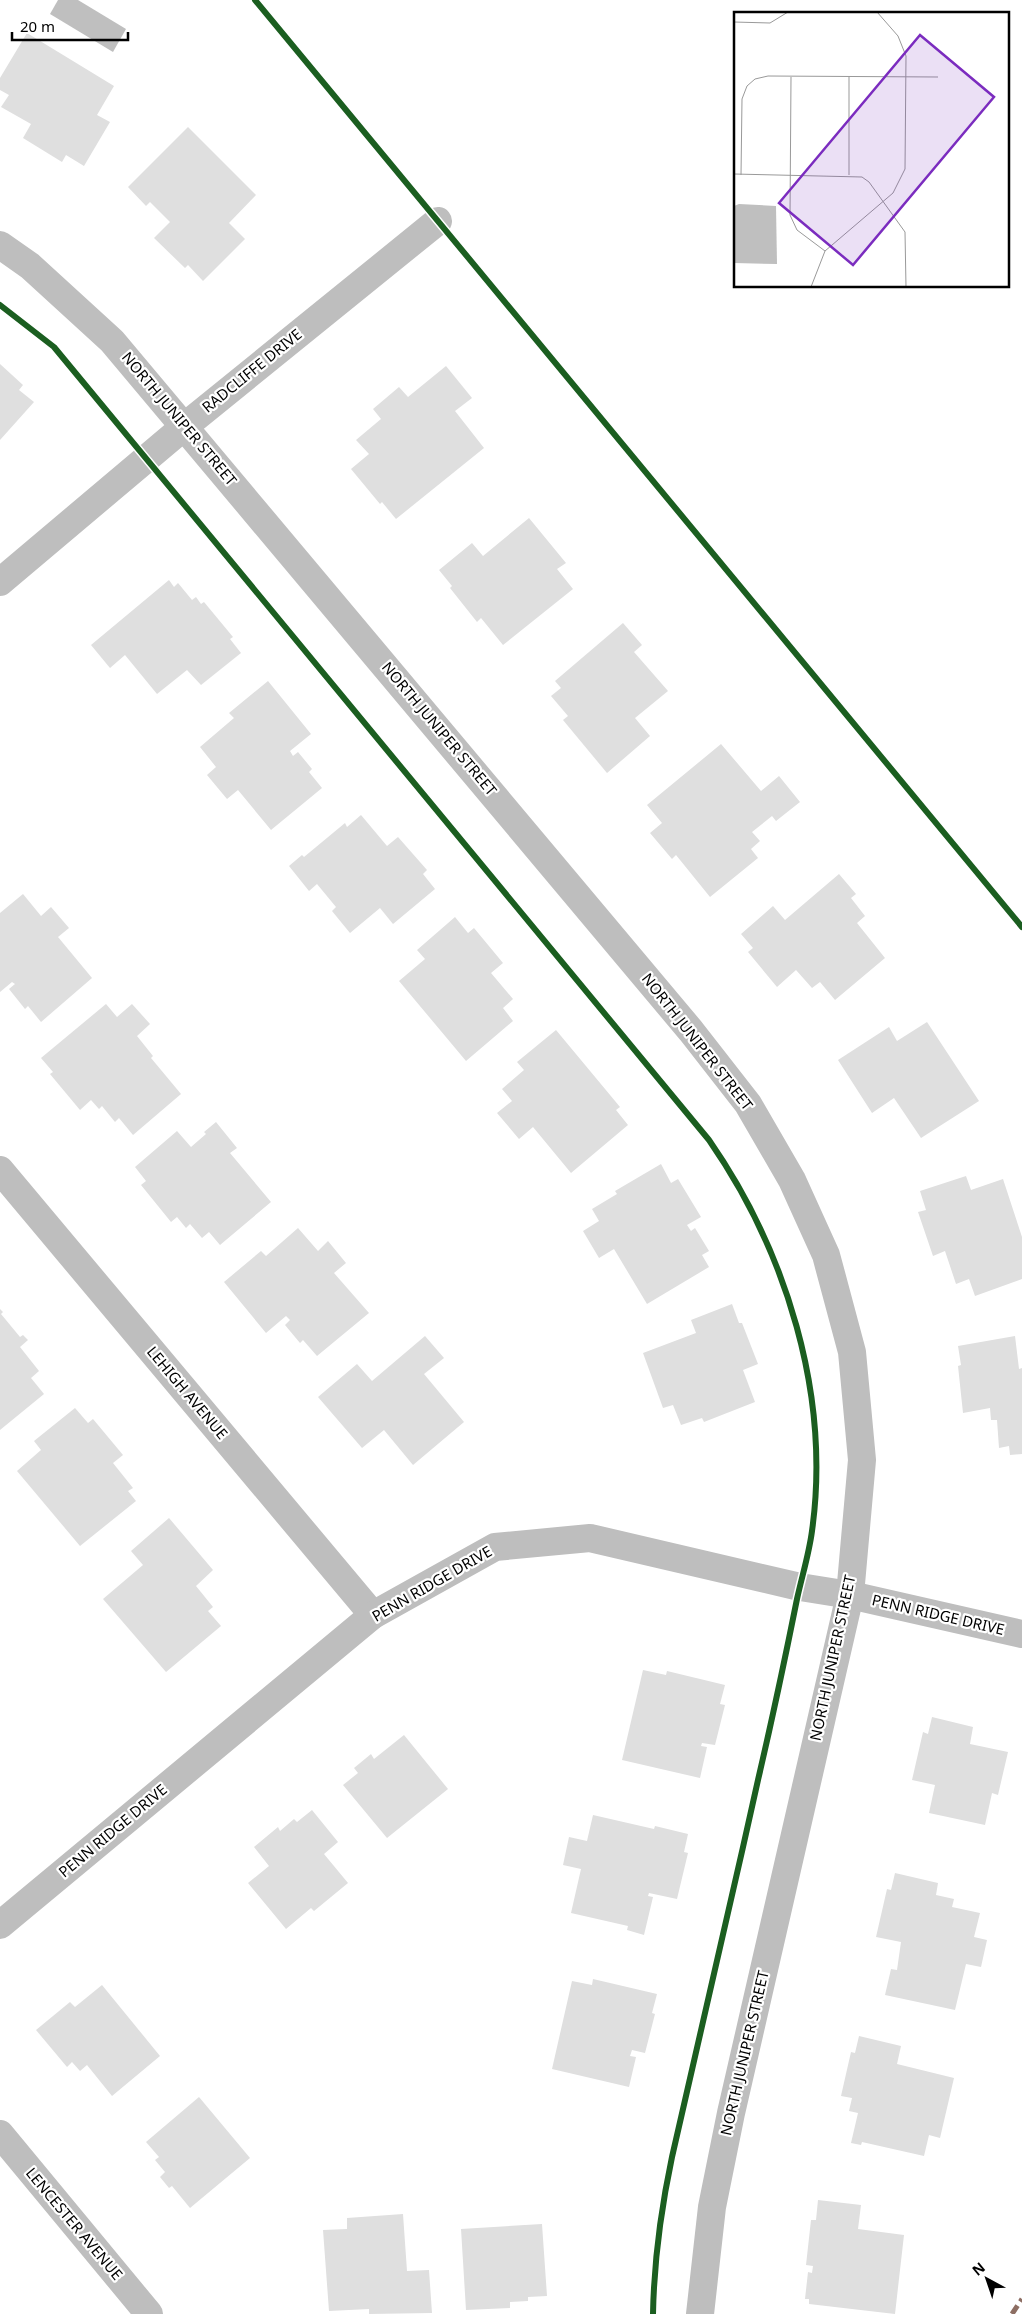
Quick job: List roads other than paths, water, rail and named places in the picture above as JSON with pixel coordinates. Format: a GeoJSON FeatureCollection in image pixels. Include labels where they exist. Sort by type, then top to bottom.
{"type":"FeatureCollection","features":[{"type":"Feature","properties":{"kind":"street","name":"RADCLIFFE DRIVE"},"geometry":{"type":"LineString","coordinates":[[0,582],[185,426],[438,220]]}},
{"type":"Feature","properties":{"kind":"street","name":"NORTH JUNIPER STREET"},"geometry":{"type":"LineString","coordinates":[[0,245],[30,266],[112,341],[691,1031],[748,1104],[792,1180],[826,1255],[852,1352],[862,1460],[850,1595],[731,2113],[712,2207],[700,2314]]}},
{"type":"Feature","properties":{"kind":"street","name":"LEHIGH AVENUE"},"geometry":{"type":"LineString","coordinates":[[0,1170],[373,1615]]}},
{"type":"Feature","properties":{"kind":"street","name":"PENN RIDGE DRIVE"},"geometry":{"type":"LineString","coordinates":[[0,1925],[373,1615],[495,1547],[590,1538],[800,1587],[850,1595],[1022,1634]]}},
{"type":"Feature","properties":{"kind":"street","name":"LENCESTER AVENUE"},"geometry":{"type":"LineString","coordinates":[[0,2134],[149,2314]]}}]}
